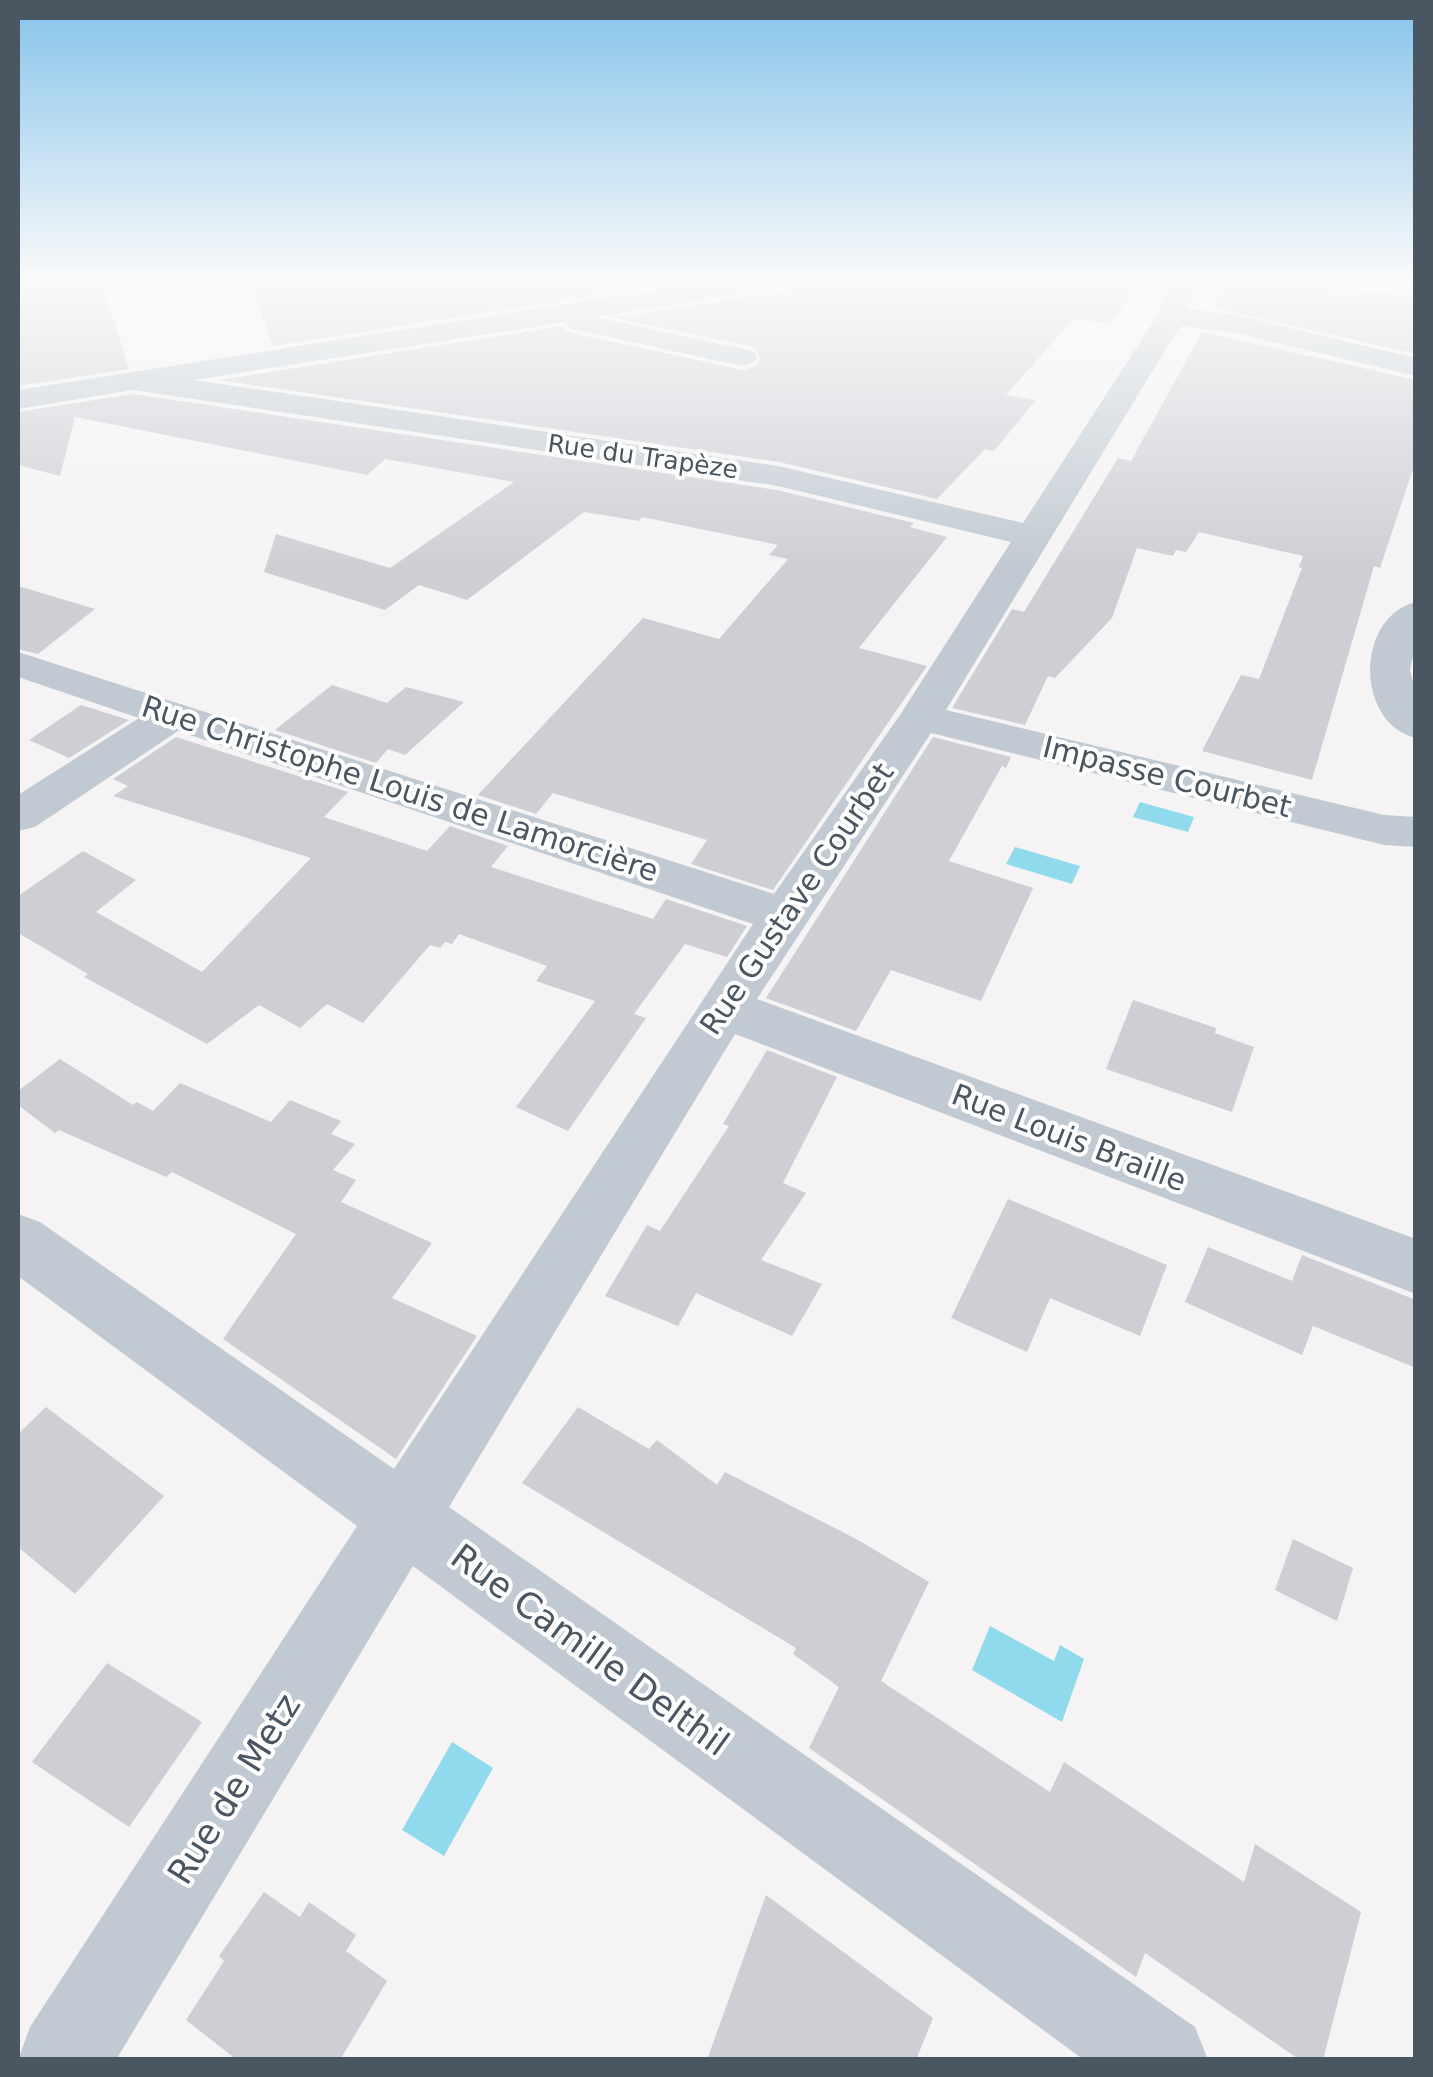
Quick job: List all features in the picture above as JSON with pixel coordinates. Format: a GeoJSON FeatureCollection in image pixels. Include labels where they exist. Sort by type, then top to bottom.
{"type":"FeatureCollection","features":[{"type":"Feature","properties":{"kind":"street"},"geometry":{"type":"LineString","coordinates":[[18,399],[171,375]]}},
{"type":"Feature","properties":{"kind":"street","name":"Rue Gustave Courbet"},"geometry":{"type":"LineString","coordinates":[[403,1517],[782,915],[920,717],[1130,375]]}},
{"type":"Feature","properties":{"kind":"street","name":"Rue du Trapèze"},"geometry":{"type":"LineString","coordinates":[[134,381],[778,476],[1030,536]]}},
{"type":"Feature","properties":{"kind":"street"},"geometry":{"type":"LineString","coordinates":[[1416,614],[1398,632],[1387,669],[1400,710],[1416,725]]}},
{"type":"Feature","properties":{"kind":"street","name":"Rue Christophe Louis de Lamorcière"},"geometry":{"type":"LineString","coordinates":[[18,664],[782,915]]}},
{"type":"Feature","properties":{"kind":"street"},"geometry":{"type":"LineString","coordinates":[[18,816],[174,715]]}},
{"type":"Feature","properties":{"kind":"street","name":"Impasse Courbet"},"geometry":{"type":"LineString","coordinates":[[920,717],[1384,830],[1416,832]]}},
{"type":"Feature","properties":{"kind":"street","name":"Rue Louis Braille"},"geometry":{"type":"LineString","coordinates":[[723,1008],[1416,1268]]}},
{"type":"Feature","properties":{"kind":"street","name":"Rue Camille Delthil"},"geometry":{"type":"LineString","coordinates":[[18,1241],[1162,2060]]}},
{"type":"Feature","properties":{"kind":"street","name":"Rue de Metz"},"geometry":{"type":"LineString","coordinates":[[63,2060],[403,1517]]}},
{"type":"Feature","properties":{"kind":"water"},"geometry":{"type":"Polygon","coordinates":[[[1140,802],[1194,817],[1188,832],[1133,817],[1140,802]]]}},
{"type":"Feature","properties":{"kind":"water"},"geometry":{"type":"Polygon","coordinates":[[[1015,847],[1080,866],[1072,884],[1006,864],[1015,847]]]}},
{"type":"Feature","properties":{"kind":"water"},"geometry":{"type":"Polygon","coordinates":[[[990,1626],[1054,1661],[1060,1645],[1084,1659],[1062,1722],[972,1670],[990,1626]]]}},
{"type":"Feature","properties":{"kind":"water"},"geometry":{"type":"Polygon","coordinates":[[[452,1742],[493,1768],[444,1856],[402,1830],[452,1742]]]}},
{"type":"Feature","properties":{"kind":"building"},"geometry":{"type":"Polygon","coordinates":[[[18,375],[90,375],[18,386],[18,375]]]}},
{"type":"Feature","properties":{"kind":"building"},"geometry":{"type":"Polygon","coordinates":[[[251,375],[1024,375],[1006,395],[1036,400],[994,451],[985,449],[937,499],[779,462],[219,380],[251,375]]]}},
{"type":"Feature","properties":{"kind":"building"},"geometry":{"type":"Polygon","coordinates":[[[1178,375],[1393,375],[1416,380],[1416,460],[1380,568],[1374,566],[1312,780],[1202,751],[1241,675],[1259,679],[1302,568],[1299,567],[1303,556],[1199,532],[1186,552],[1176,550],[1173,556],[1137,548],[1112,618],[1055,678],[1048,676],[1025,725],[952,708],[1012,609],[1024,612],[1118,458],[1131,461],[1178,375]]]}},
{"type":"Feature","properties":{"kind":"building"},"geometry":{"type":"Polygon","coordinates":[[[133,394],[777,490],[914,523],[910,527],[947,537],[859,648],[927,666],[773,890],[691,864],[707,840],[553,793],[536,814],[478,795],[643,618],[719,639],[788,559],[769,555],[778,545],[642,517],[639,521],[584,512],[467,600],[419,585],[385,610],[264,572],[276,534],[390,568],[514,482],[385,459],[367,475],[75,417],[60,476],[18,465],[18,412],[133,394]]]}},
{"type":"Feature","properties":{"kind":"building"},"geometry":{"type":"Polygon","coordinates":[[[18,586],[95,609],[38,654],[18,649],[18,586]]]}},
{"type":"Feature","properties":{"kind":"building"},"geometry":{"type":"Polygon","coordinates":[[[332,685],[387,703],[406,687],[464,702],[405,755],[388,749],[376,763],[275,730],[332,685]]]}},
{"type":"Feature","properties":{"kind":"building"},"geometry":{"type":"Polygon","coordinates":[[[81,705],[129,720],[69,758],[29,740],[81,705]]]}},
{"type":"Feature","properties":{"kind":"building"},"geometry":{"type":"Polygon","coordinates":[[[176,737],[348,792],[324,817],[427,851],[450,826],[508,846],[491,867],[653,919],[666,899],[747,926],[727,957],[685,944],[634,1014],[646,1018],[568,1131],[516,1107],[595,1001],[536,981],[547,966],[459,934],[452,944],[445,942],[440,948],[430,945],[363,1023],[327,1004],[300,1028],[259,1005],[207,1044],[84,977],[88,974],[18,933],[18,896],[83,851],[136,880],[96,912],[202,972],[311,858],[113,796],[128,786],[113,779],[176,737]]]}},
{"type":"Feature","properties":{"kind":"building"},"geometry":{"type":"Polygon","coordinates":[[[933,737],[1011,757],[1006,768],[1002,766],[949,861],[1033,888],[981,1001],[891,970],[856,1031],[766,998],[933,737]]]}},
{"type":"Feature","properties":{"kind":"building"},"geometry":{"type":"Polygon","coordinates":[[[1133,1000],[1216,1028],[1215,1033],[1254,1047],[1232,1112],[1106,1069],[1133,1000]]]}},
{"type":"Feature","properties":{"kind":"building"},"geometry":{"type":"Polygon","coordinates":[[[767,1050],[837,1077],[783,1183],[806,1193],[761,1260],[822,1284],[792,1336],[696,1293],[678,1326],[605,1296],[647,1225],[660,1231],[729,1126],[723,1124],[767,1050]]]}},
{"type":"Feature","properties":{"kind":"building"},"geometry":{"type":"Polygon","coordinates":[[[60,1059],[133,1105],[137,1102],[153,1111],[180,1083],[271,1122],[290,1100],[341,1121],[331,1134],[355,1144],[333,1170],[356,1180],[341,1202],[432,1243],[392,1298],[477,1336],[396,1459],[223,1339],[296,1234],[172,1172],[166,1177],[59,1130],[55,1133],[18,1105],[18,1091],[60,1059]]]}},
{"type":"Feature","properties":{"kind":"building"},"geometry":{"type":"Polygon","coordinates":[[[1008,1199],[1167,1265],[1140,1336],[1050,1298],[1027,1352],[951,1318],[1008,1199]]]}},
{"type":"Feature","properties":{"kind":"building"},"geometry":{"type":"Polygon","coordinates":[[[1208,1247],[1292,1281],[1302,1255],[1416,1300],[1416,1368],[1313,1326],[1302,1355],[1185,1302],[1208,1247]]]}},
{"type":"Feature","properties":{"kind":"building"},"geometry":{"type":"Polygon","coordinates":[[[46,1407],[164,1496],[75,1594],[18,1547],[18,1434],[46,1407]]]}},
{"type":"Feature","properties":{"kind":"building"},"geometry":{"type":"Polygon","coordinates":[[[578,1407],[649,1449],[657,1440],[717,1485],[725,1472],[858,1540],[929,1582],[881,1681],[1050,1792],[1064,1762],[1244,1882],[1255,1844],[1361,1912],[1323,2060],[1300,2060],[1145,1953],[1136,1977],[809,1748],[839,1687],[793,1654],[796,1648],[522,1483],[578,1407]]]}},
{"type":"Feature","properties":{"kind":"building"},"geometry":{"type":"Polygon","coordinates":[[[1293,1539],[1353,1568],[1337,1621],[1275,1590],[1293,1539]]]}},
{"type":"Feature","properties":{"kind":"building"},"geometry":{"type":"Polygon","coordinates":[[[107,1663],[202,1722],[129,1827],[32,1762],[107,1663]]]}},
{"type":"Feature","properties":{"kind":"building"},"geometry":{"type":"Polygon","coordinates":[[[264,1892],[300,1917],[309,1902],[356,1935],[346,1951],[387,1981],[340,2060],[237,2060],[186,2020],[224,1961],[219,1956],[264,1892]]]}},
{"type":"Feature","properties":{"kind":"building"},"geometry":{"type":"Polygon","coordinates":[[[766,1895],[933,2018],[916,2060],[707,2060],[766,1895]]]}}]}
